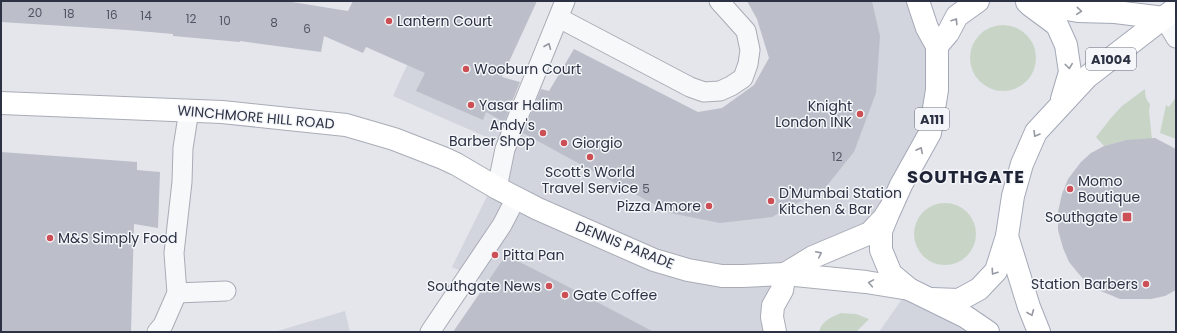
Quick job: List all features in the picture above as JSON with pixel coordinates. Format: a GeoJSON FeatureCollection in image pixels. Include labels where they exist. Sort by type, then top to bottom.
{"type":"FeatureCollection","features":[{"type":"Feature","properties":{"kind":"main road"},"geometry":{"type":"LineString","coordinates":[[918,1],[927,28],[938,46],[957,16],[978,1]]}},
{"type":"Feature","properties":{"kind":"main road"},"geometry":{"type":"LineString","coordinates":[[1025,2],[1078,11],[1170,13]]}},
{"type":"Feature","properties":{"kind":"main road"},"geometry":{"type":"LineString","coordinates":[[918,294],[959,300],[979,289],[996,271],[1007,236],[1014,196],[1026,154],[1036,132],[1061,104],[1070,72],[1066,45],[1057,25],[1025,2]]}},
{"type":"Feature","properties":{"kind":"main road","name":"A1004"},"geometry":{"type":"LineString","coordinates":[[1061,104],[1087,77],[1170,13]]}},
{"type":"Feature","properties":{"kind":"main road","name":"A111"},"geometry":{"type":"LineString","coordinates":[[938,46],[937,90],[930,133],[901,184],[881,231],[881,250],[891,274],[918,294],[966,317],[988,332]]}},
{"type":"Feature","properties":{"kind":"main road","name":"WINCHMORE HILL ROAD"},"geometry":{"type":"LineString","coordinates":[[1,103],[189,110],[260,115],[346,126],[394,139],[443,158],[497,188]]}},
{"type":"Feature","properties":{"kind":"main road","name":"DENNIS PARADE"},"geometry":{"type":"LineString","coordinates":[[785,274],[813,257],[870,233],[884,218],[901,184]]}},
{"type":"Feature","properties":{"kind":"main road","name":"DENNIS PARADE"},"geometry":{"type":"LineString","coordinates":[[497,188],[538,209],[654,260],[688,270],[722,276],[785,274],[866,282],[918,294]]}},
{"type":"Feature","properties":{"kind":"main road"},"geometry":{"type":"LineString","coordinates":[[1007,236],[1029,307],[1039,332]]}},
{"type":"Feature","properties":{"kind":"main road"},"geometry":{"type":"LineString","coordinates":[[775,332],[772,317],[773,306],[782,290],[785,274]]}},
{"type":"Feature","properties":{"kind":"lane"},"geometry":{"type":"LineString","coordinates":[[497,188],[505,149],[562,9],[690,87],[704,92],[720,91],[731,86],[743,78],[748,64],[750,50],[746,31],[719,1]]}},
{"type":"Feature","properties":{"kind":"lane"},"geometry":{"type":"LineString","coordinates":[[1170,13],[1176,38]]}},
{"type":"Feature","properties":{"kind":"lane"},"geometry":{"type":"LineString","coordinates":[[157,332],[163,325],[177,292],[174,252],[182,182],[183,148],[189,110]]}},
{"type":"Feature","properties":{"kind":"lane"},"geometry":{"type":"LineString","coordinates":[[430,332],[502,225],[516,198]]}},
{"type":"Feature","properties":{"kind":"lane"},"geometry":{"type":"LineString","coordinates":[[177,292],[226,291]]}},
{"type":"Feature","properties":{"kind":"shaded area"},"geometry":{"type":"Polygon","coordinates":[[[789,1],[918,1],[937,90],[880,223],[785,274],[774,332],[598,332],[452,267],[511,148],[393,96],[409,61],[677,182],[768,164],[789,1]]]}},
{"type":"Feature","properties":{"kind":"shaded area"},"geometry":{"type":"Polygon","coordinates":[[[909,289],[988,332],[879,332],[909,289]]]}},
{"type":"Feature","properties":{"kind":"shaded area"},"geometry":{"type":"Polygon","coordinates":[[[345,311],[350,332],[274,332],[345,311]]]}},
{"type":"Feature","properties":{"kind":"green space"},"geometry":{"type":"Polygon","coordinates":[[[1003,25],[1016,28],[1026,35],[1033,45],[1036,58],[1033,71],[1026,81],[1016,88],[1003,91],[990,88],[980,81],[973,71],[970,58],[973,45],[980,35],[990,28],[1003,25]]]}},
{"type":"Feature","properties":{"kind":"green space"},"geometry":{"type":"Polygon","coordinates":[[[1145,89],[1146,97],[1150,104],[1149,111],[1152,140],[1126,140],[1104,146],[1096,137],[1122,106],[1145,89]]]}},
{"type":"Feature","properties":{"kind":"green space"},"geometry":{"type":"Polygon","coordinates":[[[1176,97],[1176,139],[1160,133],[1166,105],[1169,107],[1176,97]]]}},
{"type":"Feature","properties":{"kind":"green space"},"geometry":{"type":"Polygon","coordinates":[[[945,203],[962,208],[967,212],[971,217],[976,234],[971,251],[967,256],[962,260],[945,265],[928,260],[923,256],[919,251],[914,234],[919,217],[923,212],[928,208],[945,203]]]}},
{"type":"Feature","properties":{"kind":"green space"},"geometry":{"type":"Polygon","coordinates":[[[841,313],[856,314],[869,319],[856,332],[819,332],[824,322],[841,313]]]}},
{"type":"Feature","properties":{"kind":"building"},"geometry":{"type":"Polygon","coordinates":[[[1,1],[286,1],[348,11],[353,1],[537,1],[502,77],[520,82],[504,122],[486,112],[483,120],[416,91],[425,73],[366,47],[363,53],[324,36],[321,52],[240,41],[173,36],[173,34],[1,22],[1,1]]]}},
{"type":"Feature","properties":{"kind":"building"},"geometry":{"type":"Polygon","coordinates":[[[747,1],[872,1],[880,36],[876,93],[854,152],[825,188],[772,217],[720,223],[670,213],[523,133],[541,89],[549,91],[574,49],[698,112],[722,108],[754,85],[769,58],[757,19],[747,1]]]}},
{"type":"Feature","properties":{"kind":"building"},"geometry":{"type":"Polygon","coordinates":[[[1155,138],[1176,149],[1176,290],[1165,296],[1151,299],[1120,299],[1096,289],[1086,282],[1069,262],[1058,230],[1058,212],[1062,194],[1068,179],[1081,162],[1091,153],[1104,146],[1126,140],[1155,138]]]}},
{"type":"Feature","properties":{"kind":"building"},"geometry":{"type":"Polygon","coordinates":[[[1,152],[137,162],[137,170],[160,172],[158,228],[134,224],[131,332],[1,332],[1,152]]]}},
{"type":"Feature","properties":{"kind":"building"},"geometry":{"type":"Polygon","coordinates":[[[506,255],[559,282],[654,332],[453,332],[506,255]]]}},
{"type":"Feature","properties":{"kind":"place","name":"Lantern Court"},"geometry":{"type":"Point","coordinates":[389,21]}},
{"type":"Feature","properties":{"kind":"place","name":"Wooburn Court"},"geometry":{"type":"Point","coordinates":[466,69]}},
{"type":"Feature","properties":{"kind":"place","name":"Yasar Halim"},"geometry":{"type":"Point","coordinates":[471,105]}},
{"type":"Feature","properties":{"kind":"place","name":"Knight London INK"},"geometry":{"type":"Point","coordinates":[860,114]}},
{"type":"Feature","properties":{"kind":"place","name":"Andy's Barber Shop"},"geometry":{"type":"Point","coordinates":[543,133]}},
{"type":"Feature","properties":{"kind":"place","name":"Giorgio"},"geometry":{"type":"Point","coordinates":[564,143]}},
{"type":"Feature","properties":{"kind":"place","name":"Scott's World Travel Service"},"geometry":{"type":"Point","coordinates":[590,157]}},
{"type":"Feature","properties":{"kind":"place","name":"Momo Boutique"},"geometry":{"type":"Point","coordinates":[1070,189]}},
{"type":"Feature","properties":{"kind":"place","name":"D'Mumbai Station Kitchen & Bar"},"geometry":{"type":"Point","coordinates":[771,201]}},
{"type":"Feature","properties":{"kind":"place","name":"Pizza Amore"},"geometry":{"type":"Point","coordinates":[709,206]}},
{"type":"Feature","properties":{"kind":"place","name":"Southgate"},"geometry":{"type":"Point","coordinates":[1127,217]}},
{"type":"Feature","properties":{"kind":"place","name":"M&S Simply Food"},"geometry":{"type":"Point","coordinates":[50,238]}},
{"type":"Feature","properties":{"kind":"place","name":"Pitta Pan"},"geometry":{"type":"Point","coordinates":[495,255]}},
{"type":"Feature","properties":{"kind":"place","name":"Station Barbers"},"geometry":{"type":"Point","coordinates":[1146,284]}},
{"type":"Feature","properties":{"kind":"place","name":"Southgate News"},"geometry":{"type":"Point","coordinates":[549,286]}},
{"type":"Feature","properties":{"kind":"place","name":"Gate Coffee"},"geometry":{"type":"Point","coordinates":[565,295]}},
{"type":"Feature","properties":{"kind":"district","name":"SOUTHGATE"},"geometry":{"type":"Point","coordinates":[966,176]}}]}
